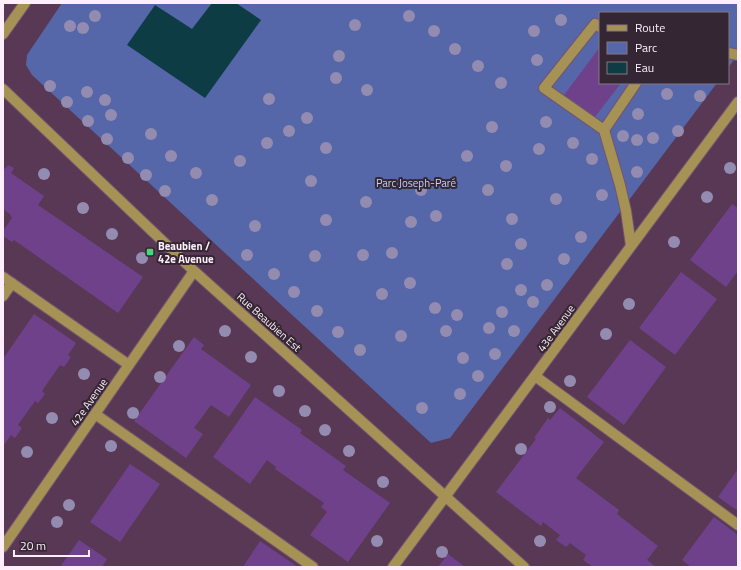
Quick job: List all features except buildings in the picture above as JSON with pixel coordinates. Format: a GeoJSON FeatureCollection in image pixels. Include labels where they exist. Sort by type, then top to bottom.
{"type":"FeatureCollection","features":[{"type":"Feature","properties":{"kind":"street"},"geometry":{"type":"LineString","coordinates":[[3,34],[25,3]]}},
{"type":"Feature","properties":{"kind":"street"},"geometry":{"type":"LineString","coordinates":[[599,26],[595,24],[544,88],[604,130],[620,185],[626,211],[631,246]]}},
{"type":"Feature","properties":{"kind":"street"},"geometry":{"type":"LineString","coordinates":[[604,130],[635,84]]}},
{"type":"Feature","properties":{"kind":"street","name":"Rue Beaubien Est"},"geometry":{"type":"LineString","coordinates":[[3,89],[194,271],[524,567]]}},
{"type":"Feature","properties":{"kind":"street","name":"43e Avenue"},"geometry":{"type":"LineString","coordinates":[[394,567],[738,102]]}},
{"type":"Feature","properties":{"kind":"street","name":"42e Avenue"},"geometry":{"type":"LineString","coordinates":[[3,547],[194,271]]}},
{"type":"Feature","properties":{"kind":"street"},"geometry":{"type":"LineString","coordinates":[[3,296],[7,280],[129,364]]}},
{"type":"Feature","properties":{"kind":"street"},"geometry":{"type":"LineString","coordinates":[[535,376],[738,525]]}},
{"type":"Feature","properties":{"kind":"street"},"geometry":{"type":"LineString","coordinates":[[95,414],[313,567]]}},
{"type":"Feature","properties":{"kind":"green space","name":"Parc Joseph-Paré"},"geometry":{"type":"Polygon","coordinates":[[[62,3],[738,3],[738,54],[729,67],[729,12],[599,12],[599,84],[716,84],[450,438],[431,443],[32,75],[26,65],[27,55],[62,3]]]}},
{"type":"Feature","properties":{"kind":"water"},"geometry":{"type":"Polygon","coordinates":[[[212,3],[236,3],[261,20],[205,98],[127,45],[155,5],[192,29],[212,3]]]}},
{"type":"Feature","properties":{"kind":"place","name":"Beaubien / 42e Avenue"},"geometry":{"type":"Point","coordinates":[150,252]}}]}
